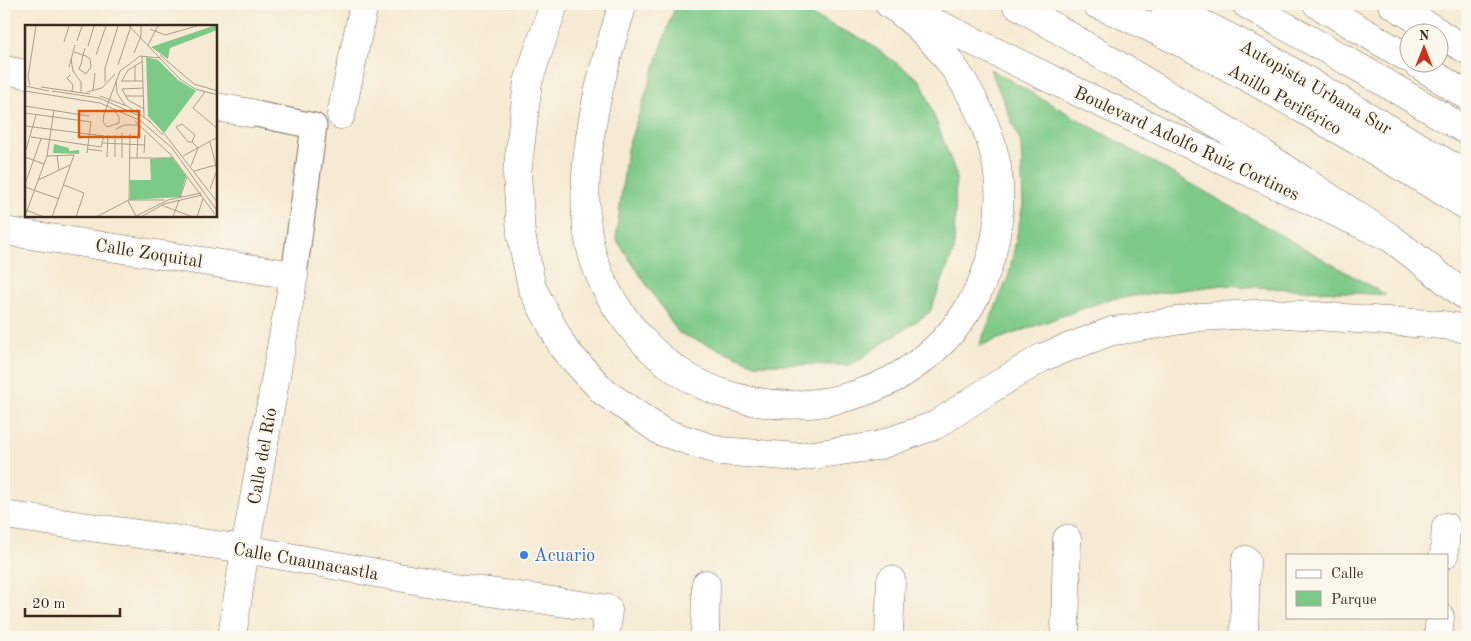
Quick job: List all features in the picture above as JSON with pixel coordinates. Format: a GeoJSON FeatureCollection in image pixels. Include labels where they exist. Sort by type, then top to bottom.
{"type":"FeatureCollection","features":[{"type":"Feature","properties":{"kind":"main road"},"geometry":{"type":"LineString","coordinates":[[341,115],[364,4]]}},
{"type":"Feature","properties":{"kind":"main road"},"geometry":{"type":"LineString","coordinates":[[554,4],[528,82],[516,174],[520,234],[532,288],[564,349],[604,392],[662,432],[720,451],[798,457],[877,446],[936,425],[1043,357],[1112,331],[1129,330],[1200,317],[1273,313],[1443,325],[1467,329]]}},
{"type":"Feature","properties":{"kind":"main road"},"geometry":{"type":"LineString","coordinates":[[621,11],[605,62],[596,108],[588,152],[585,198],[588,230],[595,262],[607,292],[624,319],[645,344],[676,370],[697,382],[727,395],[758,403],[791,405],[823,403],[855,396],[885,384],[913,367],[938,346],[959,322],[976,294],[989,264],[997,233],[999,201],[998,168],[990,137],[978,108],[962,79],[942,53],[920,29],[889,4]]}},
{"type":"Feature","properties":{"kind":"main road","name":"Boulevard Adolfo Ruiz Cortines"},"geometry":{"type":"LineString","coordinates":[[896,4],[1092,99],[1392,238],[1467,297]]}},
{"type":"Feature","properties":{"kind":"main road"},"geometry":{"type":"LineString","coordinates":[[1016,4],[1233,134],[1392,238]]}},
{"type":"Feature","properties":{"kind":"main road","name":"Anillo Periférico"},"geometry":{"type":"LineString","coordinates":[[1096,4],[1136,20],[1253,80],[1467,206]]}},
{"type":"Feature","properties":{"kind":"main road","name":"Autopista Urbana Sur"},"geometry":{"type":"LineString","coordinates":[[1163,4],[1262,54],[1467,175]]}},
{"type":"Feature","properties":{"kind":"main road"},"geometry":{"type":"LineString","coordinates":[[1246,4],[1467,131]]}},
{"type":"Feature","properties":{"kind":"main road"},"geometry":{"type":"LineString","coordinates":[[1317,4],[1398,52]]}},
{"type":"Feature","properties":{"kind":"main road"},"geometry":{"type":"LineString","coordinates":[[1392,4],[1421,22]]}},
{"type":"Feature","properties":{"kind":"main road"},"geometry":{"type":"LineString","coordinates":[[1448,39],[1467,50]]}},
{"type":"Feature","properties":{"kind":"main road"},"geometry":{"type":"LineString","coordinates":[[4,70],[25,74]]}},
{"type":"Feature","properties":{"kind":"main road"},"geometry":{"type":"LineString","coordinates":[[1430,72],[1467,96]]}},
{"type":"Feature","properties":{"kind":"main road"},"geometry":{"type":"LineString","coordinates":[[218,107],[251,113]]}},
{"type":"Feature","properties":{"kind":"main road","name":"Calle Zoquital"},"geometry":{"type":"LineString","coordinates":[[4,231],[294,275]]}},
{"type":"Feature","properties":{"kind":"main road","name":"Calle del Río"},"geometry":{"type":"LineString","coordinates":[[232,637],[245,549],[294,275]]}},
{"type":"Feature","properties":{"kind":"main road","name":"Calle Cuaunacastla"},"geometry":{"type":"LineString","coordinates":[[4,516],[245,549],[448,586],[608,609],[606,637]]}},
{"type":"Feature","properties":{"kind":"main road"},"geometry":{"type":"LineString","coordinates":[[1444,554],[1446,527]]}},
{"type":"Feature","properties":{"kind":"main road"},"geometry":{"type":"LineString","coordinates":[[1065,637],[1067,539]]}},
{"type":"Feature","properties":{"kind":"main road"},"geometry":{"type":"LineString","coordinates":[[1244,637],[1246,560]]}},
{"type":"Feature","properties":{"kind":"main road"},"geometry":{"type":"LineString","coordinates":[[889,637],[891,580]]}},
{"type":"Feature","properties":{"kind":"main road"},"geometry":{"type":"LineString","coordinates":[[705,637],[706,584]]}},
{"type":"Feature","properties":{"kind":"main road"},"geometry":{"type":"LineString","coordinates":[[1438,637],[1440,618]]}},
{"type":"Feature","properties":{"kind":"street"},"geometry":{"type":"LineString","coordinates":[[251,113],[314,126],[294,275]]}},
{"type":"Feature","properties":{"kind":"green space"},"geometry":{"type":"Polygon","coordinates":[[[676,4],[787,4],[866,41],[921,81],[956,174],[954,250],[930,312],[850,365],[755,364],[679,333],[616,239],[627,149],[676,4]]]}},
{"type":"Feature","properties":{"kind":"green space"},"geometry":{"type":"Polygon","coordinates":[[[990,69],[1386,295],[1223,285],[1110,299],[979,346],[1009,275],[1023,205],[1021,143],[990,69]]]}},
{"type":"Feature","properties":{"kind":"place","name":"Acuario"},"geometry":{"type":"Point","coordinates":[524,555]}}]}
